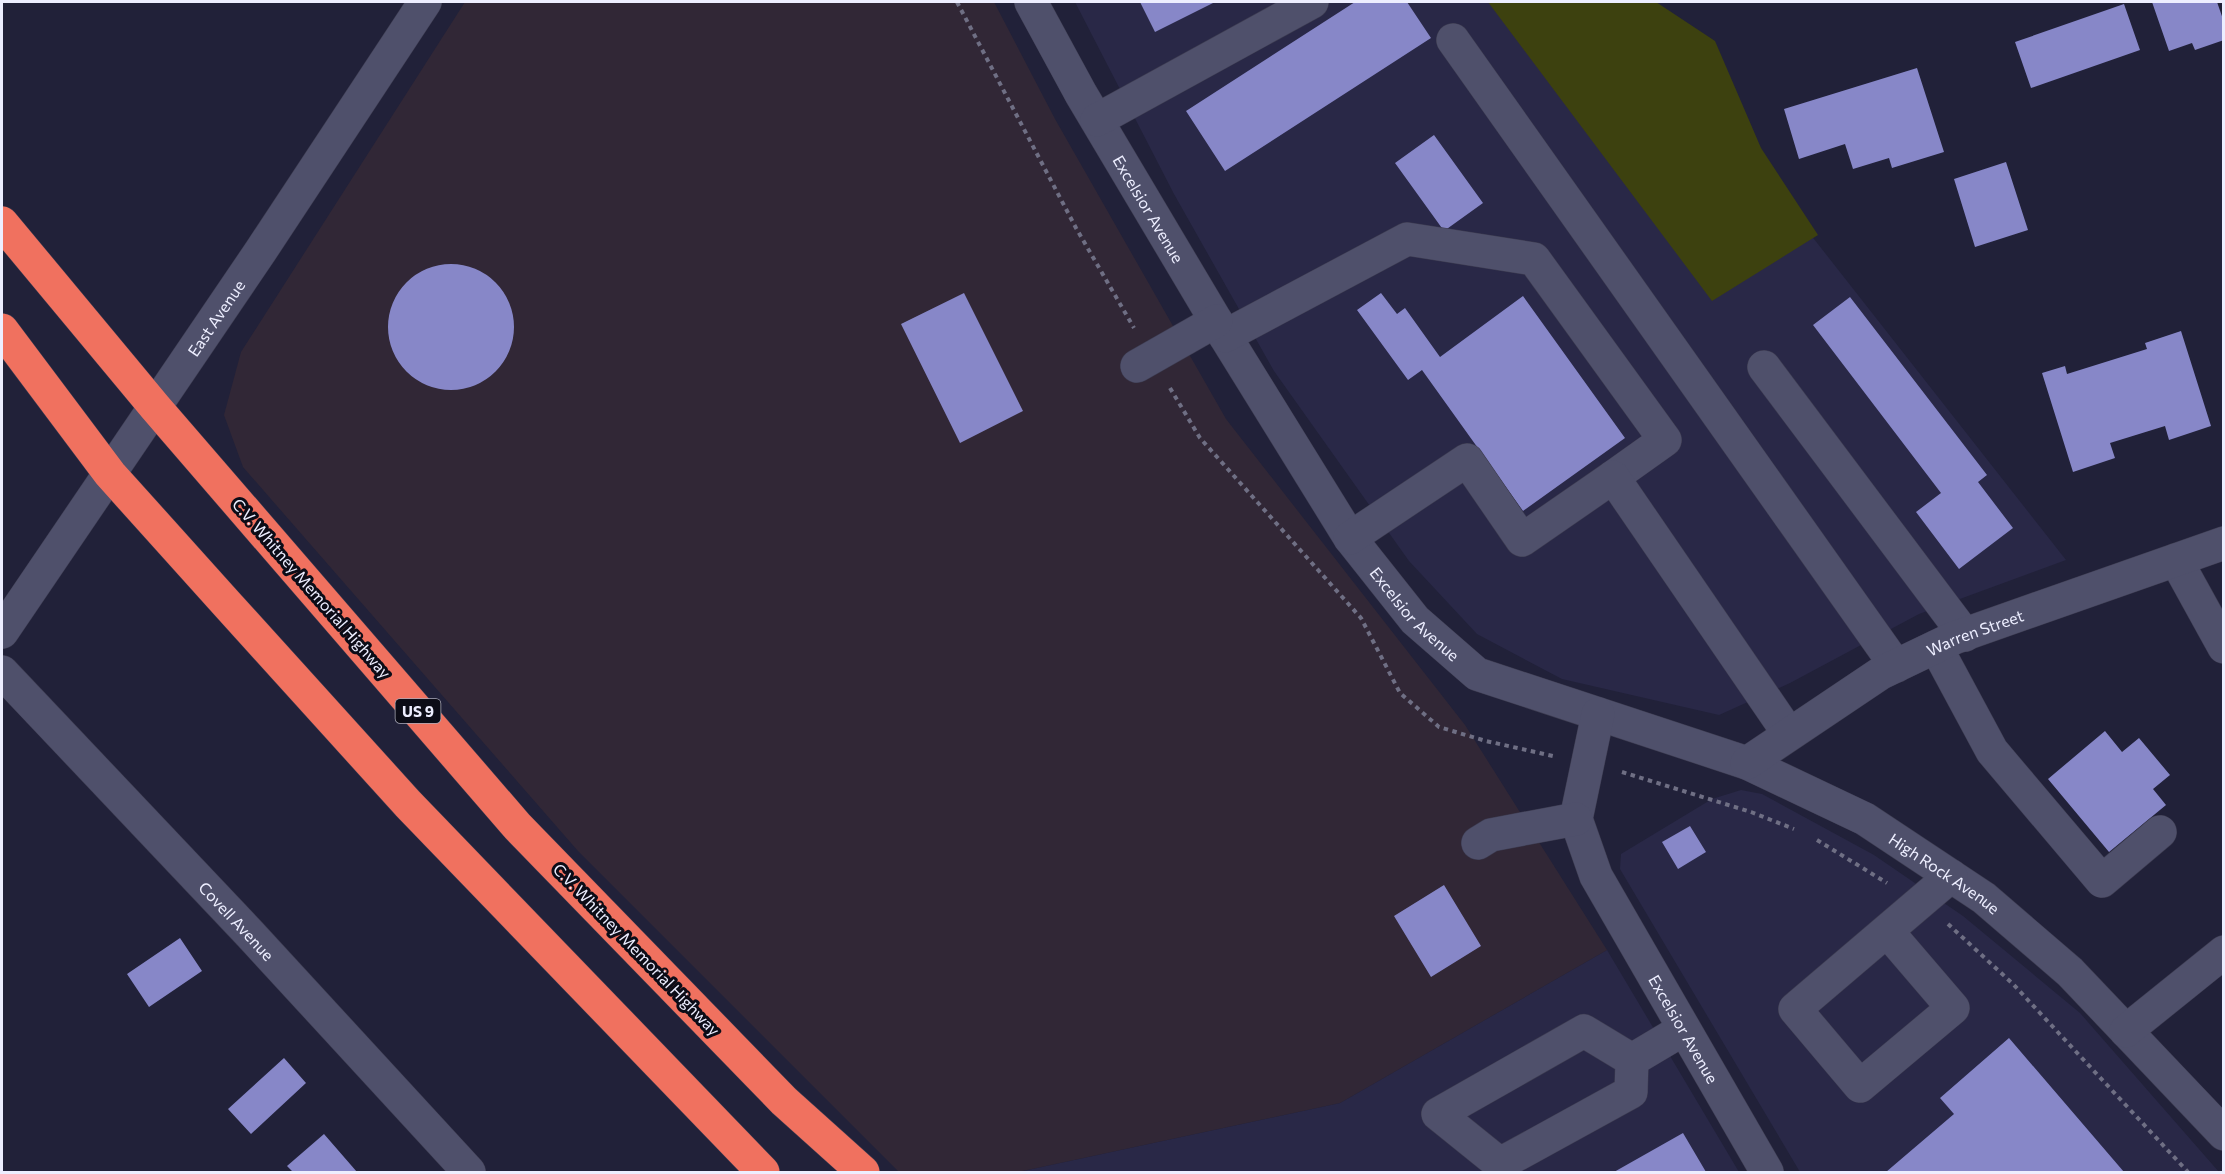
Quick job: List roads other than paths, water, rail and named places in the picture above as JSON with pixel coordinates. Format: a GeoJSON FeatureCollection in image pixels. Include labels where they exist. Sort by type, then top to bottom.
{"type":"FeatureCollection","features":[{"type":"Feature","properties":{"kind":"highway","name":"C.V. Whitney Memorial Highway"},"geometry":{"type":"LineString","coordinates":[[2,222],[156,407],[517,826],[784,1101],[863,1173]]}},
{"type":"Feature","properties":{"kind":"highway"},"geometry":{"type":"LineString","coordinates":[[2,330],[110,474],[408,804],[763,1173]]}},
{"type":"Feature","properties":{"kind":"street","name":"East Avenue"},"geometry":{"type":"LineString","coordinates":[[2,632],[123,452],[156,407],[424,2]]}},
{"type":"Feature","properties":{"kind":"street","name":"Excelsior Avenue"},"geometry":{"type":"LineString","coordinates":[[1031,2],[1097,120],[1220,328],[1350,538],[1415,620],[1477,674],[1598,714]]}},
{"type":"Feature","properties":{"kind":"street"},"geometry":{"type":"LineString","coordinates":[[1097,120],[1295,6]]}},
{"type":"Feature","properties":{"kind":"street"},"geometry":{"type":"LineString","coordinates":[[1453,40],[1896,666]]}},
{"type":"Feature","properties":{"kind":"street"},"geometry":{"type":"LineString","coordinates":[[1144,362],[1407,238],[1534,259],[1665,440],[1522,540],[1467,460],[1350,538]]}},
{"type":"Feature","properties":{"kind":"street"},"geometry":{"type":"LineString","coordinates":[[1764,367],[1951,641],[1992,750],[2102,881],[2160,832]]}},
{"type":"Feature","properties":{"kind":"street"},"geometry":{"type":"LineString","coordinates":[[1613,477],[1789,734]]}},
{"type":"Feature","properties":{"kind":"street","name":"Warren Street"},"geometry":{"type":"LineString","coordinates":[[1747,763],[1881,673],[1896,666],[1951,641],[2223,543]]}},
{"type":"Feature","properties":{"kind":"street"},"geometry":{"type":"LineString","coordinates":[[2176,560],[2223,647]]}},
{"type":"Feature","properties":{"kind":"street","name":"Covell Avenue"},"geometry":{"type":"LineString","coordinates":[[2,672],[250,933],[469,1173]]}},
{"type":"Feature","properties":{"kind":"street"},"geometry":{"type":"LineString","coordinates":[[1478,843],[1491,835],[1576,819],[1598,714]]}},
{"type":"Feature","properties":{"kind":"street","name":"High Rock Avenue"},"geometry":{"type":"LineString","coordinates":[[1598,714],[1747,763],[1865,819],[1984,898],[2070,972],[2223,1134]]}},
{"type":"Feature","properties":{"kind":"street","name":"Excelsior Avenue"},"geometry":{"type":"LineString","coordinates":[[1576,819],[1596,876],[1767,1173]]}},
{"type":"Feature","properties":{"kind":"street"},"geometry":{"type":"LineString","coordinates":[[1887,931],[1953,1008],[1860,1086],[1795,1009],[1951,876]]}},
{"type":"Feature","properties":{"kind":"street"},"geometry":{"type":"LineString","coordinates":[[2126,1032],[2223,952]]}},
{"type":"Feature","properties":{"kind":"street"},"geometry":{"type":"LineString","coordinates":[[1632,1060],[1684,1029]]}},
{"type":"Feature","properties":{"kind":"street"},"geometry":{"type":"LineString","coordinates":[[1584,1031],[1632,1060],[1631,1092],[1500,1164],[1438,1114],[1584,1031]]}}]}
